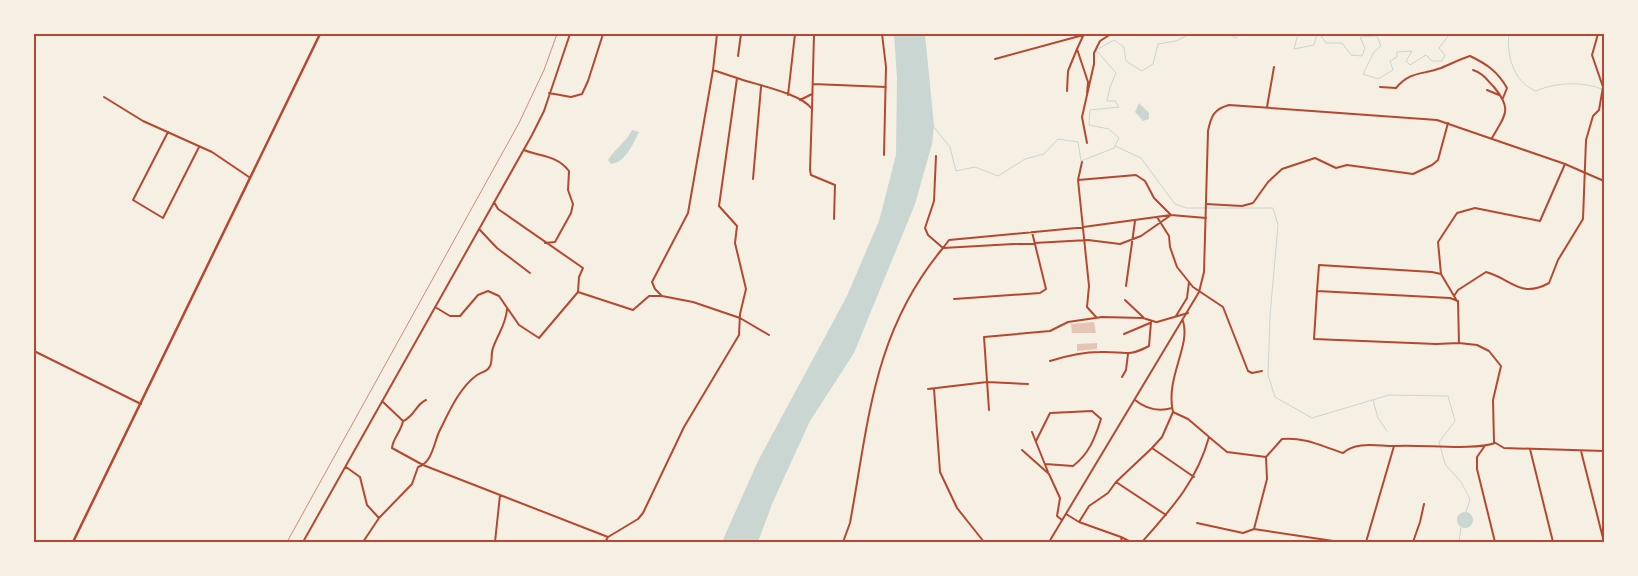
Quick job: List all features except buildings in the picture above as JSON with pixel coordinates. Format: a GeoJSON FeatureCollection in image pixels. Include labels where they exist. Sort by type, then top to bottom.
{"type":"FeatureCollection","features":[{"type":"Feature","properties":{"kind":"main road"},"geometry":{"type":"LineString","coordinates":[[73,542],[320,34]]}},
{"type":"Feature","properties":{"kind":"street"},"geometry":{"type":"LineString","coordinates":[[303,542],[524,150],[544,111],[570,34]]}},
{"type":"Feature","properties":{"kind":"street"},"geometry":{"type":"LineString","coordinates":[[549,93],[571,97],[582,94],[588,81],[602,34]]}},
{"type":"Feature","properties":{"kind":"street"},"geometry":{"type":"LineString","coordinates":[[662,296],[655,289],[652,282],[688,213],[713,70],[716,34]]}},
{"type":"Feature","properties":{"kind":"street"},"geometry":{"type":"LineString","coordinates":[[738,56],[741,34]]}},
{"type":"Feature","properties":{"kind":"street"},"geometry":{"type":"LineString","coordinates":[[788,95],[795,34]]}},
{"type":"Feature","properties":{"kind":"street"},"geometry":{"type":"LineString","coordinates":[[814,34],[810,170],[811,175],[835,185],[834,219]]}},
{"type":"Feature","properties":{"kind":"street"},"geometry":{"type":"LineString","coordinates":[[882,34],[886,67],[884,155]]}},
{"type":"Feature","properties":{"kind":"street"},"geometry":{"type":"LineString","coordinates":[[994,59],[1088,34]]}},
{"type":"Feature","properties":{"kind":"street"},"geometry":{"type":"LineString","coordinates":[[1087,142],[1082,117],[1094,64],[1094,53],[1100,41],[1111,34]]}},
{"type":"Feature","properties":{"kind":"street"},"geometry":{"type":"LineString","coordinates":[[1454,296],[1458,290],[1486,272],[1522,290],[1540,288],[1549,283],[1558,260],[1583,219],[1582,192],[1586,171],[1586,140],[1593,116],[1599,110],[1603,87],[1592,55],[1598,34]]}},
{"type":"Feature","properties":{"kind":"street"},"geometry":{"type":"LineString","coordinates":[[1067,91],[1068,71],[1083,35]]}},
{"type":"Feature","properties":{"kind":"street"},"geometry":{"type":"LineString","coordinates":[[1077,49],[1088,82],[1087,97]]}},
{"type":"Feature","properties":{"kind":"street"},"geometry":{"type":"LineString","coordinates":[[1380,88],[1396,88],[1403,79],[1416,73],[1441,68],[1470,56],[1485,63],[1500,76],[1507,88],[1502,97]]}},
{"type":"Feature","properties":{"kind":"street"},"geometry":{"type":"LineString","coordinates":[[1267,107],[1274,67]]}},
{"type":"Feature","properties":{"kind":"street"},"geometry":{"type":"LineString","coordinates":[[713,70],[788,95],[808,103],[812,109]]}},
{"type":"Feature","properties":{"kind":"street"},"geometry":{"type":"LineString","coordinates":[[1473,70],[1481,73],[1502,97],[1506,106],[1506,115],[1492,138]]}},
{"type":"Feature","properties":{"kind":"street"},"geometry":{"type":"LineString","coordinates":[[605,542],[608,537],[638,519],[643,513],[684,427],[739,335],[740,318],[746,289],[736,243],[737,226],[719,206],[737,78]]}},
{"type":"Feature","properties":{"kind":"street"},"geometry":{"type":"LineString","coordinates":[[812,84],[886,87]]}},
{"type":"Feature","properties":{"kind":"street"},"geometry":{"type":"LineString","coordinates":[[753,180],[761,87]]}},
{"type":"Feature","properties":{"kind":"street"},"geometry":{"type":"LineString","coordinates":[[1487,90],[1502,97]]}},
{"type":"Feature","properties":{"kind":"street"},"geometry":{"type":"LineString","coordinates":[[800,100],[812,94]]}},
{"type":"Feature","properties":{"kind":"street"},"geometry":{"type":"LineString","coordinates":[[104,97],[143,122],[168,132],[230,163],[249,177]]}},
{"type":"Feature","properties":{"kind":"street"},"geometry":{"type":"LineString","coordinates":[[1049,542],[1199,292],[1204,272],[1208,131],[1210,117],[1218,108],[1230,105],[1267,107],[1416,117],[1448,123],[1586,171],[1596,179],[1604,181]]}},
{"type":"Feature","properties":{"kind":"street"},"geometry":{"type":"LineString","coordinates":[[1206,204],[1242,206],[1253,203],[1268,182],[1282,169],[1315,158],[1336,168],[1347,164],[1413,174],[1438,160],[1448,123]]}},
{"type":"Feature","properties":{"kind":"street"},"geometry":{"type":"LineString","coordinates":[[168,132],[133,200],[163,218],[199,147]]}},
{"type":"Feature","properties":{"kind":"street"},"geometry":{"type":"LineString","coordinates":[[524,150],[555,158],[563,163],[569,171],[568,190],[572,204],[571,213],[555,242],[545,243]]}},
{"type":"Feature","properties":{"kind":"street"},"geometry":{"type":"LineString","coordinates":[[936,156],[934,201],[925,228],[928,236],[943,248],[1083,240],[1120,244],[1132,240],[1160,225],[1171,215]]}},
{"type":"Feature","properties":{"kind":"street"},"geometry":{"type":"LineString","coordinates":[[1082,162],[1078,180],[1089,286],[1087,307],[1096,318]]}},
{"type":"Feature","properties":{"kind":"street"},"geometry":{"type":"LineString","coordinates":[[1459,342],[1458,301],[1441,274],[1438,242],[1457,213],[1474,208],[1540,221],[1565,164]]}},
{"type":"Feature","properties":{"kind":"street"},"geometry":{"type":"LineString","coordinates":[[1078,180],[1136,175],[1145,181],[1154,198],[1171,215]]}},
{"type":"Feature","properties":{"kind":"street"},"geometry":{"type":"LineString","coordinates":[[435,307],[450,316],[460,316],[478,295],[488,291],[499,296],[519,325],[539,338],[578,292],[579,277],[583,268],[498,210],[494,202]]}},
{"type":"Feature","properties":{"kind":"street"},"geometry":{"type":"LineString","coordinates":[[843,542],[850,523],[871,400],[884,350],[908,297],[924,270],[949,240],[1135,221],[1157,216],[1171,215],[1206,218]]}},
{"type":"Feature","properties":{"kind":"street"},"geometry":{"type":"LineString","coordinates":[[1157,216],[1160,225],[1169,236],[1170,247],[1177,268],[1199,292],[1223,308],[1248,371],[1252,373],[1262,371]]}},
{"type":"Feature","properties":{"kind":"street"},"geometry":{"type":"LineString","coordinates":[[1126,286],[1135,221]]}},
{"type":"Feature","properties":{"kind":"street"},"geometry":{"type":"LineString","coordinates":[[479,229],[497,248],[530,273]]}},
{"type":"Feature","properties":{"kind":"street"},"geometry":{"type":"LineString","coordinates":[[954,299],[1040,293],[1046,289],[1032,232]]}},
{"type":"Feature","properties":{"kind":"street"},"geometry":{"type":"LineString","coordinates":[[1441,274],[1318,265],[1314,339],[1436,344],[1459,342],[1478,346],[1489,351],[1501,366],[1493,400],[1494,442],[1504,448],[1604,451],[1604,461]]}},
{"type":"Feature","properties":{"kind":"street"},"geometry":{"type":"LineString","coordinates":[[1176,316],[1188,298],[1189,282]]}},
{"type":"Feature","properties":{"kind":"street"},"geometry":{"type":"LineString","coordinates":[[1317,291],[1450,298],[1458,301]]}},
{"type":"Feature","properties":{"kind":"street"},"geometry":{"type":"LineString","coordinates":[[578,292],[633,310],[649,296],[662,296],[693,302],[740,318],[769,335]]}},
{"type":"Feature","properties":{"kind":"street"},"geometry":{"type":"LineString","coordinates":[[1125,300],[1145,319]]}},
{"type":"Feature","properties":{"kind":"street"},"geometry":{"type":"LineString","coordinates":[[363,542],[379,518],[412,484],[418,467],[423,465],[433,450],[449,411],[462,390],[478,374],[487,370],[492,360],[492,349],[506,322],[508,308]]}},
{"type":"Feature","properties":{"kind":"street"},"geometry":{"type":"LineString","coordinates":[[1124,334],[1151,322],[1188,313]]}},
{"type":"Feature","properties":{"kind":"street"},"geometry":{"type":"LineString","coordinates":[[989,410],[984,338],[1050,331],[1068,322],[1113,316],[1156,322]]}},
{"type":"Feature","properties":{"kind":"street"},"geometry":{"type":"LineString","coordinates":[[1079,522],[1089,506],[1108,493],[1116,482],[1162,437],[1173,410],[1170,398],[1174,373],[1184,338],[1185,328],[1183,321]]}},
{"type":"Feature","properties":{"kind":"street"},"geometry":{"type":"LineString","coordinates":[[1050,361],[1076,354],[1100,352],[1136,353],[1149,346],[1151,322]]}},
{"type":"Feature","properties":{"kind":"street"},"geometry":{"type":"LineString","coordinates":[[34,351],[141,404]]}},
{"type":"Feature","properties":{"kind":"street"},"geometry":{"type":"LineString","coordinates":[[1122,377],[1126,370],[1128,354]]}},
{"type":"Feature","properties":{"kind":"street"},"geometry":{"type":"LineString","coordinates":[[928,389],[987,382],[1028,384]]}},
{"type":"Feature","properties":{"kind":"street"},"geometry":{"type":"LineString","coordinates":[[934,388],[940,472],[957,508],[984,542]]}},
{"type":"Feature","properties":{"kind":"street"},"geometry":{"type":"LineString","coordinates":[[403,422],[408,419],[422,401],[426,400]]}},
{"type":"Feature","properties":{"kind":"street"},"geometry":{"type":"LineString","coordinates":[[1135,400],[1151,409],[1173,410],[1188,419],[1227,452],[1266,457]]}},
{"type":"Feature","properties":{"kind":"street"},"geometry":{"type":"LineString","coordinates":[[382,401],[403,422]]}},
{"type":"Feature","properties":{"kind":"street"},"geometry":{"type":"LineString","coordinates":[[1036,441],[1050,413],[1092,411],[1101,419],[1096,436],[1085,457],[1073,466],[1045,464]]}},
{"type":"Feature","properties":{"kind":"street"},"geometry":{"type":"LineString","coordinates":[[403,422],[402,429],[393,441],[392,448],[423,465],[608,537]]}},
{"type":"Feature","properties":{"kind":"street"},"geometry":{"type":"LineString","coordinates":[[1032,432],[1060,498],[1057,516],[1062,520]]}},
{"type":"Feature","properties":{"kind":"street"},"geometry":{"type":"LineString","coordinates":[[1142,542],[1166,515],[1194,476],[1202,462],[1209,437]]}},
{"type":"Feature","properties":{"kind":"street"},"geometry":{"type":"LineString","coordinates":[[1254,530],[1266,479],[1266,457],[1282,439],[1295,438],[1315,442],[1342,453],[1350,447],[1360,445],[1394,446],[1418,444],[1484,447],[1496,443]]}},
{"type":"Feature","properties":{"kind":"street"},"geometry":{"type":"LineString","coordinates":[[1366,542],[1394,446]]}},
{"type":"Feature","properties":{"kind":"street"},"geometry":{"type":"LineString","coordinates":[[1484,447],[1478,457],[1478,469],[1495,542]]}},
{"type":"Feature","properties":{"kind":"street"},"geometry":{"type":"LineString","coordinates":[[1152,448],[1194,476]]}},
{"type":"Feature","properties":{"kind":"street"},"geometry":{"type":"LineString","coordinates":[[1530,449],[1553,542]]}},
{"type":"Feature","properties":{"kind":"street"},"geometry":{"type":"LineString","coordinates":[[1022,450],[1049,474]]}},
{"type":"Feature","properties":{"kind":"street"},"geometry":{"type":"LineString","coordinates":[[1582,451],[1604,542]]}},
{"type":"Feature","properties":{"kind":"street"},"geometry":{"type":"LineString","coordinates":[[346,467],[360,477],[367,504],[379,518]]}},
{"type":"Feature","properties":{"kind":"street"},"geometry":{"type":"LineString","coordinates":[[1116,482],[1166,515]]}},
{"type":"Feature","properties":{"kind":"street"},"geometry":{"type":"LineString","coordinates":[[495,542],[500,495]]}},
{"type":"Feature","properties":{"kind":"street"},"geometry":{"type":"LineString","coordinates":[[1412,542],[1420,522],[1424,504]]}},
{"type":"Feature","properties":{"kind":"street"},"geometry":{"type":"LineString","coordinates":[[1066,514],[1079,522],[1131,542]]}},
{"type":"Feature","properties":{"kind":"street"},"geometry":{"type":"LineString","coordinates":[[1197,523],[1243,533],[1254,530],[1340,542]]}},
{"type":"Feature","properties":{"kind":"street"},"geometry":{"type":"LineString","coordinates":[[1122,537],[1122,542]]}},
{"type":"Feature","properties":{"kind":"shaded area"},"geometry":{"type":"Polygon","coordinates":[[[894,34],[925,34],[934,126],[932,144],[915,204],[854,353],[810,421],[772,504],[758,542],[722,542],[758,461],[847,296],[879,221],[896,155],[897,78],[894,34]]]}},
{"type":"Feature","properties":{"kind":"shaded area"},"geometry":{"type":"Polygon","coordinates":[[[1139,103],[1149,113],[1149,119],[1143,121],[1135,112],[1139,103]]]}},
{"type":"Feature","properties":{"kind":"shaded area"},"geometry":{"type":"Polygon","coordinates":[[[632,130],[639,132],[631,147],[624,157],[611,164],[608,160],[632,130]]]}},
{"type":"Feature","properties":{"kind":"shaded area"},"geometry":{"type":"Polygon","coordinates":[[[1465,512],[1471,514],[1473,520],[1471,526],[1465,528],[1459,526],[1457,520],[1459,514],[1465,512]]]}},
{"type":"Feature","properties":{"kind":"waterway"},"geometry":{"type":"LineString","coordinates":[[933,126],[950,147],[956,171],[975,167],[998,176],[1025,159],[1044,154],[1058,139],[1078,142],[1081,161],[1114,148],[1119,138],[1109,129],[1089,125],[1090,110],[1119,107],[1115,101],[1107,101],[1116,73],[1096,50],[1114,40],[1124,47],[1126,61],[1142,71],[1153,64],[1158,44],[1176,41],[1191,34]]}},
{"type":"Feature","properties":{"kind":"waterway"},"geometry":{"type":"LineString","coordinates":[[1227,34],[1236,38],[1238,34]]}},
{"type":"Feature","properties":{"kind":"waterway"},"geometry":{"type":"LineString","coordinates":[[1298,34],[1294,49],[1314,45],[1317,34]]}},
{"type":"Feature","properties":{"kind":"waterway"},"geometry":{"type":"LineString","coordinates":[[1327,34],[1321,36],[1326,43],[1342,43],[1351,55],[1362,56],[1365,48],[1360,37],[1377,36],[1381,46],[1374,52],[1363,74],[1378,79],[1393,70],[1390,61],[1397,57],[1397,52],[1412,51],[1406,61],[1410,65],[1426,55],[1432,61],[1442,61],[1445,55],[1439,48],[1449,35],[1457,34]]}},
{"type":"Feature","properties":{"kind":"waterway"},"geometry":{"type":"LineString","coordinates":[[1509,34],[1510,59],[1517,75],[1528,87],[1536,91],[1561,84],[1579,84],[1604,90]]}},
{"type":"Feature","properties":{"kind":"waterway"},"geometry":{"type":"LineString","coordinates":[[1115,146],[1141,158],[1175,204],[1186,208],[1273,208],[1278,225],[1270,316],[1268,375],[1275,397],[1312,418],[1389,395],[1448,396],[1455,421],[1439,442],[1445,464],[1461,482],[1470,499],[1466,512]]}},
{"type":"Feature","properties":{"kind":"waterway"},"geometry":{"type":"LineString","coordinates":[[1373,400],[1378,418],[1387,431]]}},
{"type":"Feature","properties":{"kind":"waterway"},"geometry":{"type":"LineString","coordinates":[[1459,542],[1461,527]]}},
{"type":"Feature","properties":{"kind":"railway"},"geometry":{"type":"LineString","coordinates":[[287,542],[519,123],[544,70],[557,34]]}}]}
